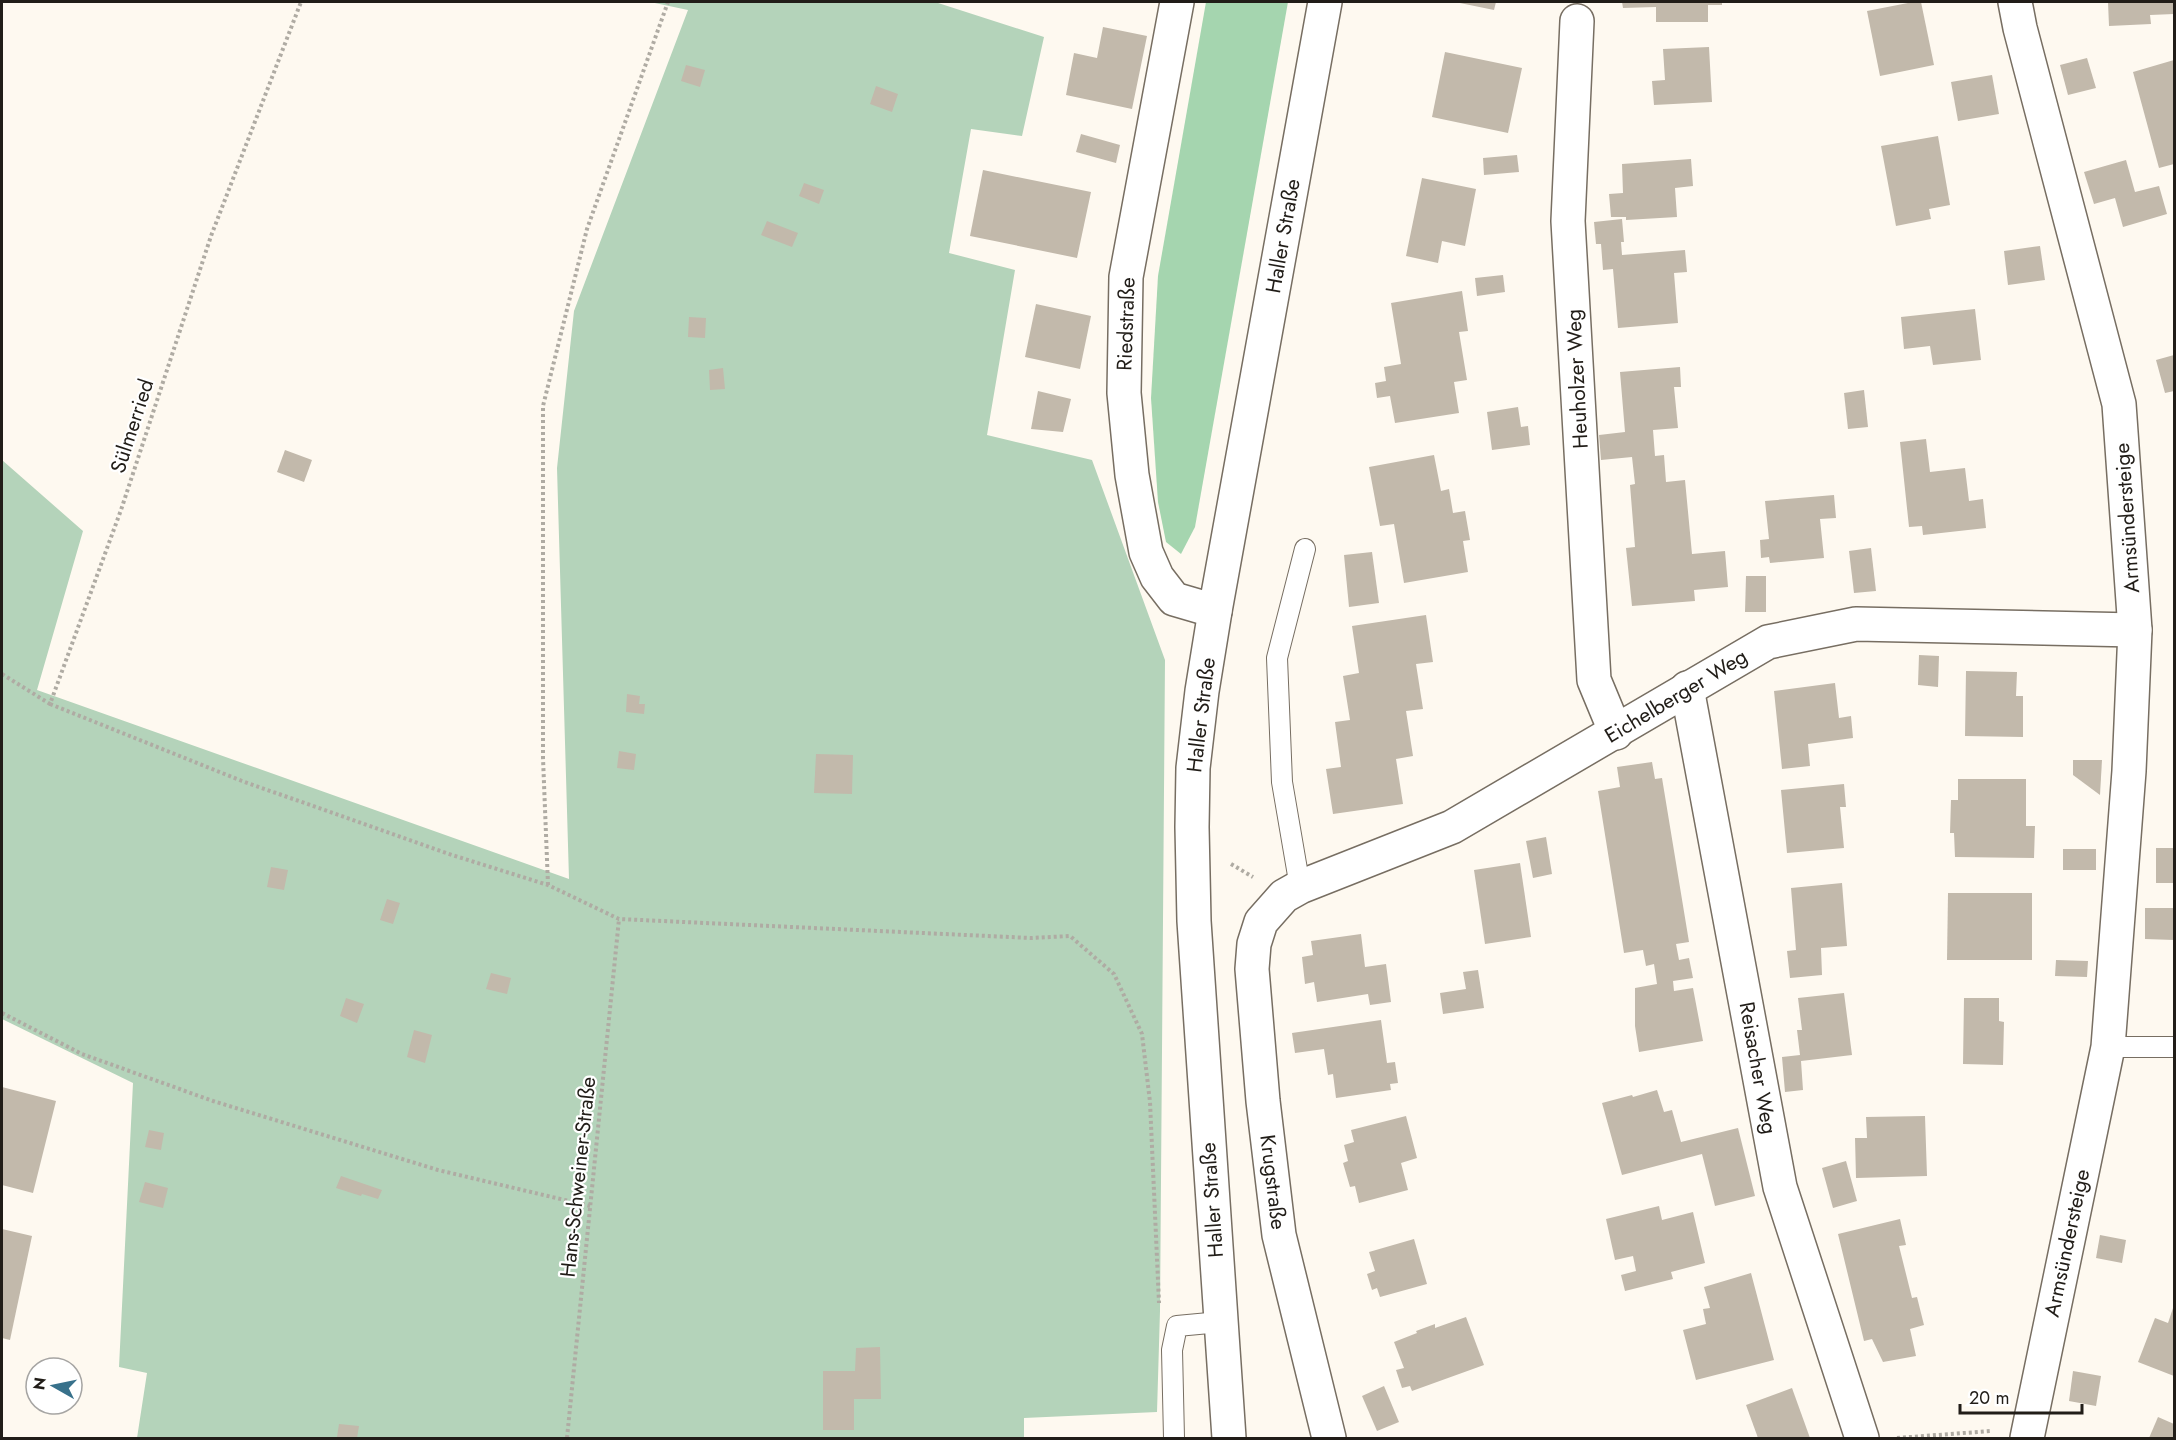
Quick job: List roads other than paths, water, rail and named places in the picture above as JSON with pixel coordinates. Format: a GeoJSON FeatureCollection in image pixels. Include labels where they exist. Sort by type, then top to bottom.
{"type":"FeatureCollection","features":[{"type":"Feature","properties":{"kind":"street","name":"Riedstraße"},"geometry":{"type":"LineString","coordinates":[[1178,2],[1126,277],[1124,393],[1132,475],[1146,552],[1157,578],[1174,599],[1215,611]]}},
{"type":"Feature","properties":{"kind":"street","name":"Haller Straße"},"geometry":{"type":"LineString","coordinates":[[1229,1438],[1194,921],[1193,768],[1215,611],[1326,2]]}},
{"type":"Feature","properties":{"kind":"street","name":"Armsündersteige"},"geometry":{"type":"LineString","coordinates":[[2014,2],[2119,404],[2135,630],[2129,771],[2108,1047],[2027,1434]]}},
{"type":"Feature","properties":{"kind":"street","name":"Heuholzer Weg"},"geometry":{"type":"LineString","coordinates":[[1577,21],[1569,233],[1594,680],[1616,733]]}},
{"type":"Feature","properties":{"kind":"street","name":"Eichelberger Weg"},"geometry":{"type":"LineString","coordinates":[[1261,922],[1284,896],[1300,887],[1452,827],[1768,642],[1856,624],[2135,630]]}},
{"type":"Feature","properties":{"kind":"street","name":"Reisacher Weg"},"geometry":{"type":"LineString","coordinates":[[1687,688],[1780,1187],[1862,1438]]}},
{"type":"Feature","properties":{"kind":"street","name":"Krugstraße"},"geometry":{"type":"LineString","coordinates":[[1261,922],[1254,944],[1252,969],[1263,1101],[1279,1235],[1329,1438]]}},
{"type":"Feature","properties":{"kind":"lane"},"geometry":{"type":"LineString","coordinates":[[1300,887],[1282,782],[1277,658],[1305,549]]}},
{"type":"Feature","properties":{"kind":"lane"},"geometry":{"type":"LineString","coordinates":[[2108,1047],[2175,1047]]}},
{"type":"Feature","properties":{"kind":"lane"},"geometry":{"type":"LineString","coordinates":[[1174,1438],[1172,1350],[1177,1326],[1220,1322]]}}]}
